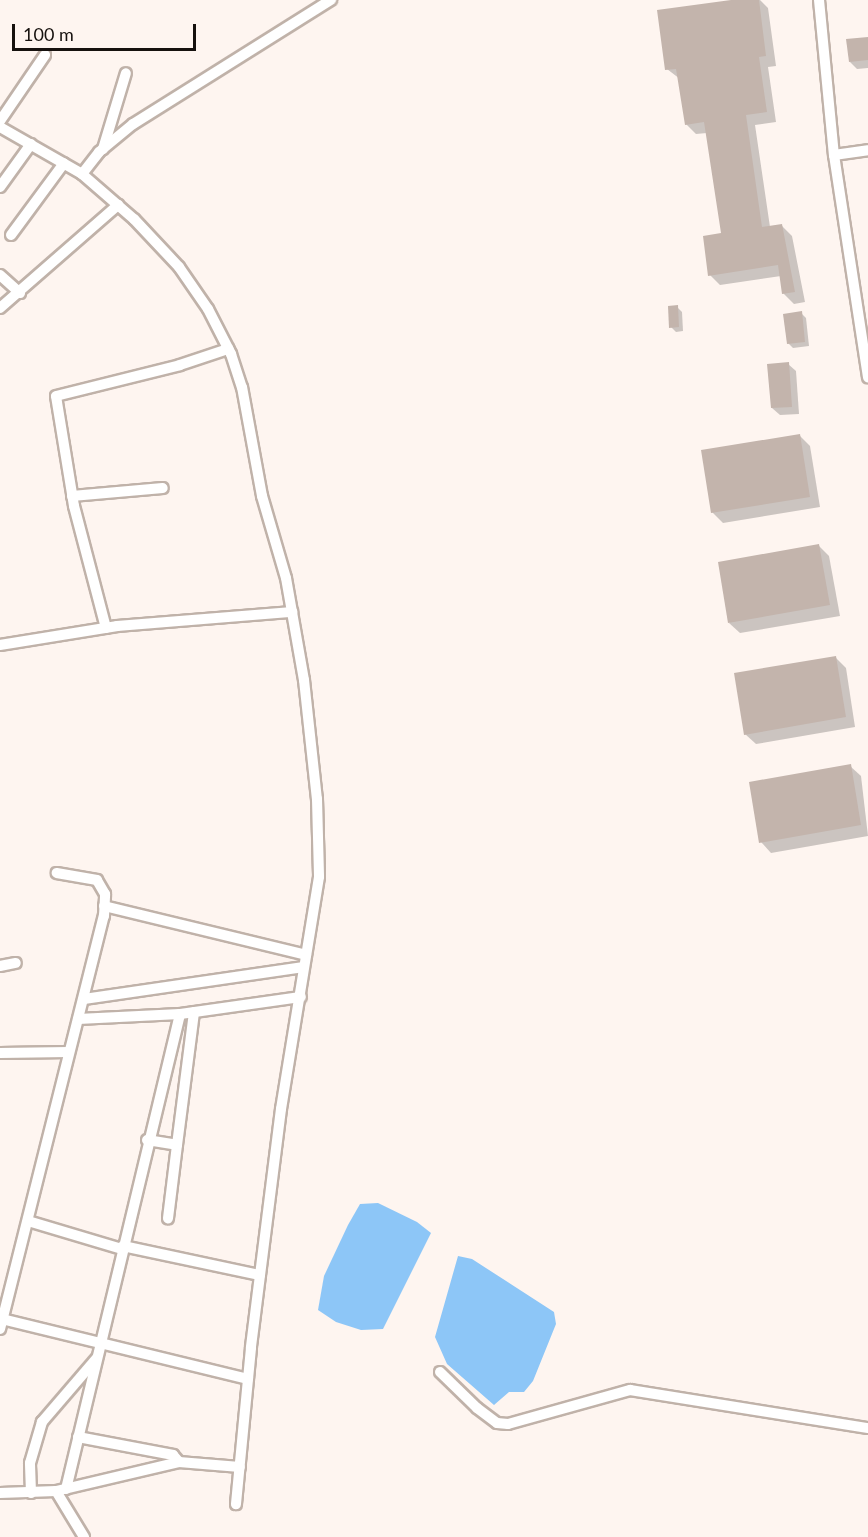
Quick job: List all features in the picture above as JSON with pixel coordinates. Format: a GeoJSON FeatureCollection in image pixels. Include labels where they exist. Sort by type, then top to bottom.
{"type":"FeatureCollection","features":[{"type":"Feature","properties":{"kind":"street"},"geometry":{"type":"LineString","coordinates":[[82,174],[103,148],[179,93],[331,0]]}},
{"type":"Feature","properties":{"kind":"street"},"geometry":{"type":"LineString","coordinates":[[819,0],[834,155],[868,377]]}},
{"type":"Feature","properties":{"kind":"street"},"geometry":{"type":"LineString","coordinates":[[0,121],[45,55]]}},
{"type":"Feature","properties":{"kind":"street"},"geometry":{"type":"LineString","coordinates":[[103,148],[126,73]]}},
{"type":"Feature","properties":{"kind":"street"},"geometry":{"type":"LineString","coordinates":[[0,127],[82,174],[118,205],[179,267],[208,309],[228,349],[242,387],[262,496],[292,612],[304,680],[317,799],[319,877],[281,1109],[248,1379],[237,1504]]}},
{"type":"Feature","properties":{"kind":"street"},"geometry":{"type":"LineString","coordinates":[[0,187],[30,144]]}},
{"type":"Feature","properties":{"kind":"street"},"geometry":{"type":"LineString","coordinates":[[834,155],[868,150]]}},
{"type":"Feature","properties":{"kind":"street"},"geometry":{"type":"LineString","coordinates":[[11,235],[64,163]]}},
{"type":"Feature","properties":{"kind":"street"},"geometry":{"type":"LineString","coordinates":[[0,308],[20,293],[118,205]]}},
{"type":"Feature","properties":{"kind":"street"},"geometry":{"type":"LineString","coordinates":[[0,275],[20,293]]}},
{"type":"Feature","properties":{"kind":"street"},"geometry":{"type":"LineString","coordinates":[[106,628],[72,496],[56,396],[180,365],[228,349]]}},
{"type":"Feature","properties":{"kind":"street"},"geometry":{"type":"LineString","coordinates":[[72,496],[163,488]]}},
{"type":"Feature","properties":{"kind":"street"},"geometry":{"type":"LineString","coordinates":[[0,645],[106,628],[292,612]]}},
{"type":"Feature","properties":{"kind":"street"},"geometry":{"type":"LineString","coordinates":[[57,873],[97,880],[105,894],[104,906],[84,999],[1,1324],[100,1343],[248,1379]]}},
{"type":"Feature","properties":{"kind":"street"},"geometry":{"type":"LineString","coordinates":[[104,906],[305,961]]}},
{"type":"Feature","properties":{"kind":"street"},"geometry":{"type":"LineString","coordinates":[[84,999],[305,961]]}},
{"type":"Feature","properties":{"kind":"street"},"geometry":{"type":"LineString","coordinates":[[0,966],[15,963]]}},
{"type":"Feature","properties":{"kind":"street"},"geometry":{"type":"LineString","coordinates":[[78,1019],[180,1014],[301,998]]}},
{"type":"Feature","properties":{"kind":"street"},"geometry":{"type":"LineString","coordinates":[[168,1218],[194,1012]]}},
{"type":"Feature","properties":{"kind":"street"},"geometry":{"type":"LineString","coordinates":[[84,1537],[61,1490],[78,1437],[147,1140],[180,1014]]}},
{"type":"Feature","properties":{"kind":"street"},"geometry":{"type":"LineString","coordinates":[[0,1053],[69,1052]]}},
{"type":"Feature","properties":{"kind":"street"},"geometry":{"type":"LineString","coordinates":[[147,1140],[177,1145]]}},
{"type":"Feature","properties":{"kind":"street"},"geometry":{"type":"LineString","coordinates":[[28,1221],[123,1247],[260,1275]]}},
{"type":"Feature","properties":{"kind":"street"},"geometry":{"type":"LineString","coordinates":[[31,1493],[30,1463],[42,1422],[96,1359]]}},
{"type":"Feature","properties":{"kind":"street"},"geometry":{"type":"LineString","coordinates":[[440,1372],[477,1408],[497,1423],[508,1424],[630,1390],[868,1428]]}},
{"type":"Feature","properties":{"kind":"street"},"geometry":{"type":"LineString","coordinates":[[78,1437],[173,1455],[179,1462]]}},
{"type":"Feature","properties":{"kind":"street"},"geometry":{"type":"LineString","coordinates":[[0,1493],[61,1490],[179,1462],[240,1467]]}},
{"type":"Feature","properties":{"kind":"water"},"geometry":{"type":"Polygon","coordinates":[[[378,1203],[417,1222],[431,1233],[383,1329],[361,1330],[336,1322],[318,1310],[324,1276],[348,1225],[360,1204],[378,1203]]]}},
{"type":"Feature","properties":{"kind":"water"},"geometry":{"type":"Polygon","coordinates":[[[458,1256],[472,1259],[554,1312],[556,1324],[533,1381],[524,1392],[509,1392],[494,1405],[447,1364],[435,1337],[458,1256]]]}},
{"type":"Feature","properties":{"kind":"building"},"geometry":{"type":"Polygon","coordinates":[[[731,0],[759,0],[766,56],[759,57],[767,112],[746,115],[762,227],[782,224],[795,292],[782,294],[778,265],[708,276],[703,236],[721,233],[704,122],[685,125],[676,69],[665,70],[657,10],[731,0]]]}},
{"type":"Feature","properties":{"kind":"building"},"geometry":{"type":"Polygon","coordinates":[[[868,37],[868,60],[849,62],[846,39],[868,37]]]}},
{"type":"Feature","properties":{"kind":"building"},"geometry":{"type":"Polygon","coordinates":[[[678,305],[679,327],[669,328],[668,306],[678,305]]]}},
{"type":"Feature","properties":{"kind":"building"},"geometry":{"type":"Polygon","coordinates":[[[802,311],[805,342],[787,344],[783,314],[802,311]]]}},
{"type":"Feature","properties":{"kind":"building"},"geometry":{"type":"Polygon","coordinates":[[[789,362],[792,407],[771,408],[767,364],[789,362]]]}},
{"type":"Feature","properties":{"kind":"building"},"geometry":{"type":"Polygon","coordinates":[[[800,434],[810,497],[711,513],[701,450],[800,434]]]}},
{"type":"Feature","properties":{"kind":"building"},"geometry":{"type":"Polygon","coordinates":[[[819,544],[830,605],[728,623],[718,562],[819,544]]]}},
{"type":"Feature","properties":{"kind":"building"},"geometry":{"type":"Polygon","coordinates":[[[836,656],[846,717],[744,735],[734,673],[836,656]]]}},
{"type":"Feature","properties":{"kind":"building"},"geometry":{"type":"Polygon","coordinates":[[[851,764],[861,825],[759,843],[749,782],[851,764]]]}}]}
